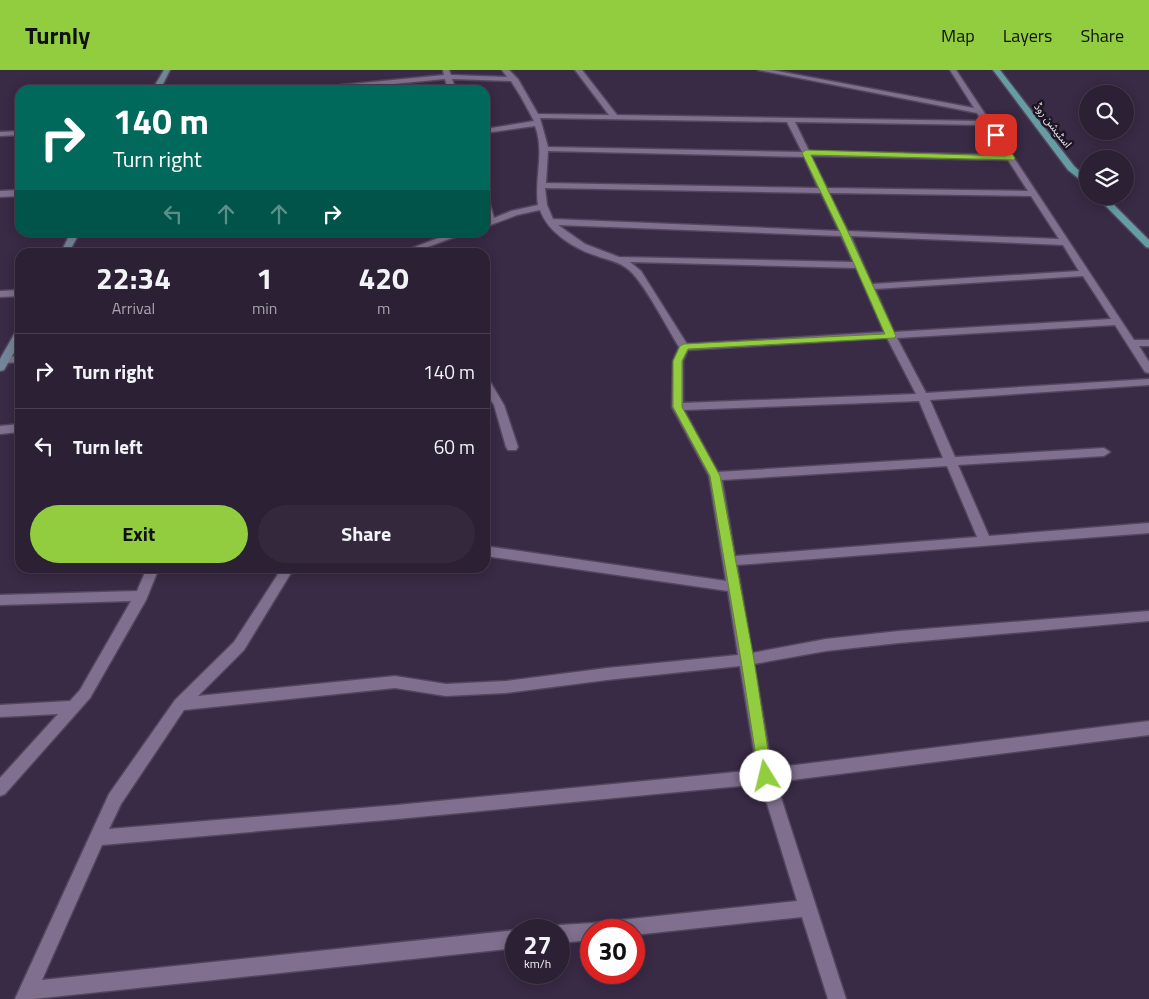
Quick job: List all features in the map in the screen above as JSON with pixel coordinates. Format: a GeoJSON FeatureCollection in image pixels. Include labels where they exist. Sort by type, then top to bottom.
{"type":"FeatureCollection","features":[{"type":"Feature","properties":{"kind":"main road","name":"اسٹیشن روڈ"},"geometry":{"type":"LineString","coordinates":[[996,70],[1071,168],[1079,176]]}},
{"type":"Feature","properties":{"kind":"main road"},"geometry":{"type":"LineString","coordinates":[[1109,205],[1149,245]]}},
{"type":"Feature","properties":{"kind":"street"},"geometry":{"type":"LineString","coordinates":[[159,85],[167,70]]}},
{"type":"Feature","properties":{"kind":"street"},"geometry":{"type":"LineString","coordinates":[[505,70],[514,79],[538,120],[544,149],[540,185],[541,207],[550,222],[574,242],[594,252],[630,264],[638,273],[684,346]]}},
{"type":"Feature","properties":{"kind":"street"},"geometry":{"type":"LineString","coordinates":[[578,70],[614,116]]}},
{"type":"Feature","properties":{"kind":"street"},"geometry":{"type":"LineString","coordinates":[[761,70],[980,111]]}},
{"type":"Feature","properties":{"kind":"street"},"geometry":{"type":"LineString","coordinates":[[953,70],[1149,370]]}},
{"type":"Feature","properties":{"kind":"street"},"geometry":{"type":"LineString","coordinates":[[380,85],[447,73],[514,79]]}},
{"type":"Feature","properties":{"kind":"street"},"geometry":{"type":"LineString","coordinates":[[447,73],[451,85]]}},
{"type":"Feature","properties":{"kind":"street"},"geometry":{"type":"LineString","coordinates":[[490,131],[538,120],[614,116],[988,123]]}},
{"type":"Feature","properties":{"kind":"street"},"geometry":{"type":"LineString","coordinates":[[790,120],[845,234],[891,336],[923,397],[985,541]]}},
{"type":"Feature","properties":{"kind":"street"},"geometry":{"type":"LineString","coordinates":[[0,134],[15,132]]}},
{"type":"Feature","properties":{"kind":"street"},"geometry":{"type":"LineString","coordinates":[[544,149],[1011,158]]}},
{"type":"Feature","properties":{"kind":"street"},"geometry":{"type":"LineString","coordinates":[[540,185],[1034,194]]}},
{"type":"Feature","properties":{"kind":"street"},"geometry":{"type":"LineString","coordinates":[[0,194],[15,193]]}},
{"type":"Feature","properties":{"kind":"street"},"geometry":{"type":"LineString","coordinates":[[490,222],[514,213],[541,207]]}},
{"type":"Feature","properties":{"kind":"street"},"geometry":{"type":"LineString","coordinates":[[550,222],[1066,242]]}},
{"type":"Feature","properties":{"kind":"street"},"geometry":{"type":"LineString","coordinates":[[66,248],[73,237]]}},
{"type":"Feature","properties":{"kind":"street"},"geometry":{"type":"LineString","coordinates":[[416,248],[442,237]]}},
{"type":"Feature","properties":{"kind":"street"},"geometry":{"type":"LineString","coordinates":[[617,259],[859,265]]}},
{"type":"Feature","properties":{"kind":"street"},"geometry":{"type":"LineString","coordinates":[[869,287],[1086,273]]}},
{"type":"Feature","properties":{"kind":"street"},"geometry":{"type":"LineString","coordinates":[[0,294],[15,293]]}},
{"type":"Feature","properties":{"kind":"street"},"geometry":{"type":"LineString","coordinates":[[684,346],[1118,322]]}},
{"type":"Feature","properties":{"kind":"street"},"geometry":{"type":"LineString","coordinates":[[2,364],[15,342]]}},
{"type":"Feature","properties":{"kind":"street"},"geometry":{"type":"LineString","coordinates":[[1132,343],[1149,343]]}},
{"type":"Feature","properties":{"kind":"street"},"geometry":{"type":"LineString","coordinates":[[684,346],[678,361],[678,407],[715,476],[766,776],[837,999]]}},
{"type":"Feature","properties":{"kind":"street"},"geometry":{"type":"LineString","coordinates":[[2,364],[15,360]]}},
{"type":"Feature","properties":{"kind":"street"},"geometry":{"type":"LineString","coordinates":[[678,407],[923,397],[1149,382]]}},
{"type":"Feature","properties":{"kind":"street"},"geometry":{"type":"LineString","coordinates":[[490,390],[499,405],[512,447]]}},
{"type":"Feature","properties":{"kind":"street"},"geometry":{"type":"LineString","coordinates":[[0,430],[15,428]]}},
{"type":"Feature","properties":{"kind":"street"},"geometry":{"type":"LineString","coordinates":[[715,476],[1104,452]]}},
{"type":"Feature","properties":{"kind":"street"},"geometry":{"type":"LineString","coordinates":[[729,561],[1149,528]]}},
{"type":"Feature","properties":{"kind":"street"},"geometry":{"type":"LineString","coordinates":[[490,552],[734,587]]}},
{"type":"Feature","properties":{"kind":"street"},"geometry":{"type":"LineString","coordinates":[[0,789],[85,694],[141,596],[151,573]]}},
{"type":"Feature","properties":{"kind":"street"},"geometry":{"type":"LineString","coordinates":[[26,994],[115,798],[180,704],[239,646],[285,573]]}},
{"type":"Feature","properties":{"kind":"street"},"geometry":{"type":"LineString","coordinates":[[0,600],[141,596]]}},
{"type":"Feature","properties":{"kind":"street"},"geometry":{"type":"LineString","coordinates":[[180,704],[395,682],[446,690],[506,687],[607,674],[747,660],[826,645],[996,627],[1149,616]]}},
{"type":"Feature","properties":{"kind":"street"},"geometry":{"type":"LineString","coordinates":[[0,711],[73,708]]}},
{"type":"Feature","properties":{"kind":"street"},"geometry":{"type":"LineString","coordinates":[[98,838],[397,812],[766,776],[1149,728]]}},
{"type":"Feature","properties":{"kind":"street"},"geometry":{"type":"LineString","coordinates":[[645,925],[807,908]]}},
{"type":"Feature","properties":{"kind":"street"},"geometry":{"type":"LineString","coordinates":[[26,994],[505,939]]}},
{"type":"Feature","properties":{"kind":"route"},"geometry":{"type":"LineString","coordinates":[[766,776],[715,476],[678,407],[678,361],[684,346],[891,336],[806,153],[1011,158],[996,135]]}}]}
